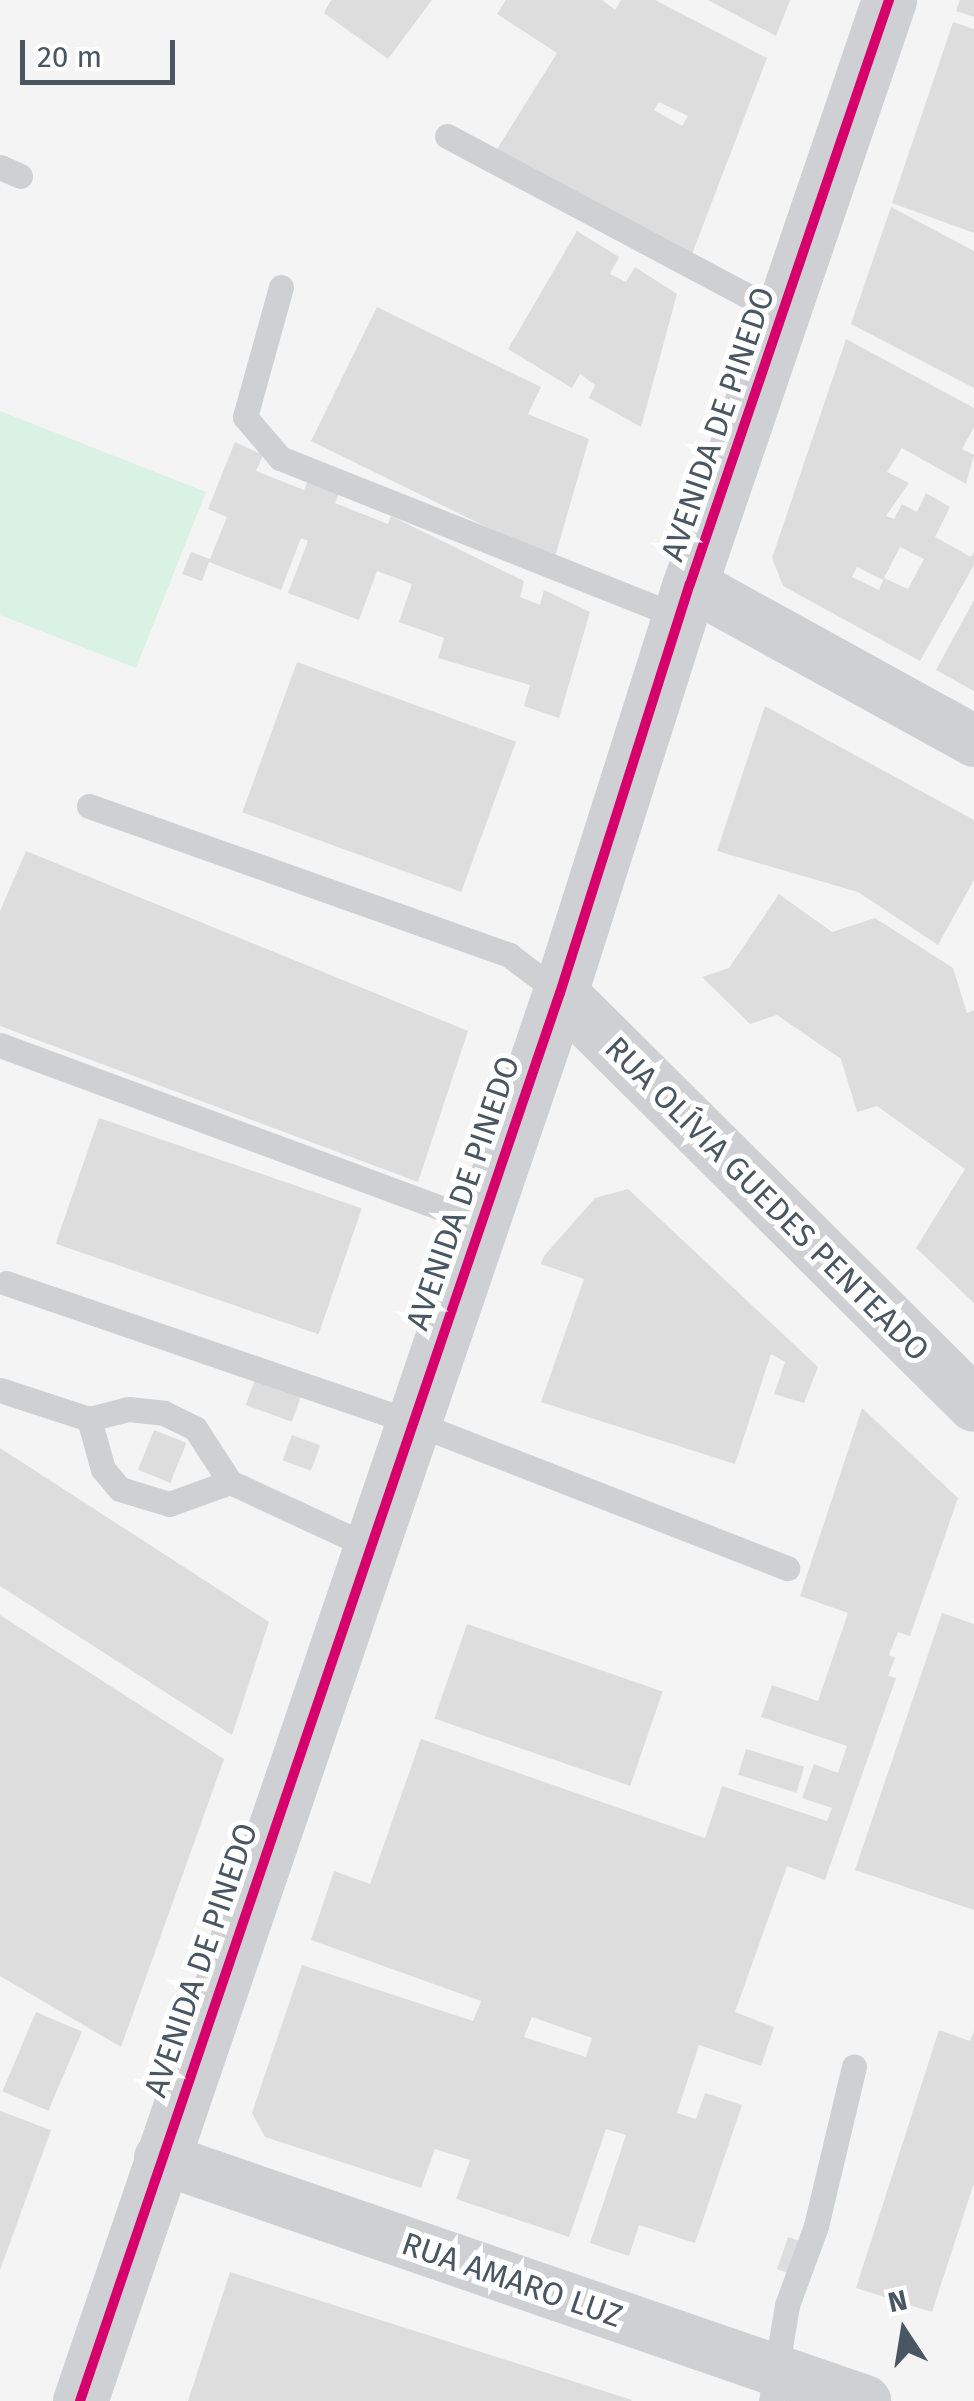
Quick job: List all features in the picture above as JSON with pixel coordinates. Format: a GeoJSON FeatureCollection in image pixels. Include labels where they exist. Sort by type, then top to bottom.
{"type":"FeatureCollection","features":[{"type":"Feature","properties":{"kind":"street","name":"AVENIDA DE PINEDO"},"geometry":{"type":"LineString","coordinates":[[80,2401],[478,1222],[560,994],[684,600],[888,0]]}},
{"type":"Feature","properties":{"kind":"street"},"geometry":{"type":"LineString","coordinates":[[684,600],[974,741]]}},
{"type":"Feature","properties":{"kind":"street","name":"RUA OLÍVIA GUEDES PENTEADO"},"geometry":{"type":"LineString","coordinates":[[560,994],[974,1404]]}},
{"type":"Feature","properties":{"kind":"street","name":"RUA AMARO LUZ"},"geometry":{"type":"LineString","coordinates":[[160,2158],[772,2384],[865,2401]]}},
{"type":"Feature","properties":{"kind":"lane"},"geometry":{"type":"LineString","coordinates":[[446,136],[782,314]]}},
{"type":"Feature","properties":{"kind":"lane"},"geometry":{"type":"LineString","coordinates":[[281,287],[244,417],[280,458],[684,600]]}},
{"type":"Feature","properties":{"kind":"lane"},"geometry":{"type":"LineString","coordinates":[[89,806],[508,954],[560,994]]}},
{"type":"Feature","properties":{"kind":"lane"},"geometry":{"type":"LineString","coordinates":[[0,1045],[478,1222]]}},
{"type":"Feature","properties":{"kind":"lane"},"geometry":{"type":"LineString","coordinates":[[6,1283],[410,1422],[787,1568]]}},
{"type":"Feature","properties":{"kind":"lane"},"geometry":{"type":"LineString","coordinates":[[0,1390],[89,1419],[128,1409],[164,1412],[195,1428],[230,1482],[368,1546]]}},
{"type":"Feature","properties":{"kind":"lane"},"geometry":{"type":"LineString","coordinates":[[89,1419],[103,1469],[120,1489],[169,1504],[230,1482]]}},
{"type":"Feature","properties":{"kind":"lane"},"geometry":{"type":"LineString","coordinates":[[772,2384],[854,2066]]}},
{"type":"Feature","properties":{"kind":"green space"},"geometry":{"type":"Polygon","coordinates":[[[0,411],[206,492],[136,668],[0,615],[0,411]]]}},
{"type":"Feature","properties":{"kind":"building"},"geometry":{"type":"Polygon","coordinates":[[[331,0],[432,0],[388,59],[324,13],[331,0]]]}},
{"type":"Feature","properties":{"kind":"building"},"geometry":{"type":"Polygon","coordinates":[[[506,0],[602,0],[615,10],[621,0],[655,0],[767,58],[689,262],[497,149],[557,53],[497,14],[506,0]],[[659,102],[654,110],[682,126],[688,116],[659,102]]]}},
{"type":"Feature","properties":{"kind":"building"},"geometry":{"type":"Polygon","coordinates":[[[708,0],[790,0],[776,36],[708,0]]]}},
{"type":"Feature","properties":{"kind":"building"},"geometry":{"type":"Polygon","coordinates":[[[960,0],[974,0],[974,17],[956,11],[960,0]]]}},
{"type":"Feature","properties":{"kind":"building"},"geometry":{"type":"Polygon","coordinates":[[[953,22],[974,29],[974,233],[892,203],[953,22]]]}},
{"type":"Feature","properties":{"kind":"building"},"geometry":{"type":"Polygon","coordinates":[[[891,207],[974,251],[974,388],[851,324],[891,207]]]}},
{"type":"Feature","properties":{"kind":"building"},"geometry":{"type":"Polygon","coordinates":[[[577,231],[619,257],[610,274],[626,282],[635,267],[677,294],[641,427],[589,398],[595,385],[580,374],[572,388],[508,349],[577,231]]]}},
{"type":"Feature","properties":{"kind":"building"},"geometry":{"type":"Polygon","coordinates":[[[377,307],[541,387],[528,414],[589,439],[554,560],[311,441],[377,307]]]}},
{"type":"Feature","properties":{"kind":"building"},"geometry":{"type":"Polygon","coordinates":[[[846,339],[974,408],[974,427],[962,449],[974,455],[966,484],[902,448],[887,472],[909,483],[886,516],[894,519],[902,504],[917,512],[926,493],[950,507],[935,537],[971,557],[974,552],[974,565],[920,661],[783,586],[772,558],[846,339]],[[900,547],[884,578],[908,589],[924,559],[900,547]],[[857,567],[852,577],[879,590],[884,578],[857,567]]]}},
{"type":"Feature","properties":{"kind":"building"},"geometry":{"type":"Polygon","coordinates":[[[235,442],[263,455],[256,471],[304,490],[309,477],[340,492],[335,503],[388,524],[391,516],[524,581],[520,597],[540,605],[544,590],[590,612],[559,718],[524,706],[530,685],[438,658],[444,638],[399,622],[412,584],[377,571],[359,620],[288,593],[308,541],[301,538],[281,590],[209,562],[202,581],[182,574],[191,552],[210,559],[227,517],[208,509],[235,442]]]}},
{"type":"Feature","properties":{"kind":"building"},"geometry":{"type":"Polygon","coordinates":[[[974,600],[974,691],[936,670],[974,600]]]}},
{"type":"Feature","properties":{"kind":"building"},"geometry":{"type":"Polygon","coordinates":[[[297,662],[516,742],[461,892],[242,812],[297,662]]]}},
{"type":"Feature","properties":{"kind":"building"},"geometry":{"type":"Polygon","coordinates":[[[765,706],[974,820],[974,880],[938,945],[858,892],[717,851],[765,706]]]}},
{"type":"Feature","properties":{"kind":"building"},"geometry":{"type":"Polygon","coordinates":[[[26,851],[468,1031],[418,1182],[0,1026],[0,911],[26,851]]]}},
{"type":"Feature","properties":{"kind":"building"},"geometry":{"type":"Polygon","coordinates":[[[779,894],[832,932],[875,918],[953,968],[967,1013],[974,1010],[974,1303],[916,1248],[965,1169],[877,1106],[857,1112],[841,1059],[777,1015],[750,1024],[702,977],[729,968],[779,894]]]}},
{"type":"Feature","properties":{"kind":"building"},"geometry":{"type":"Polygon","coordinates":[[[99,1118],[362,1209],[319,1334],[56,1244],[99,1118]]]}},
{"type":"Feature","properties":{"kind":"building"},"geometry":{"type":"Polygon","coordinates":[[[628,1189],[818,1367],[804,1403],[774,1394],[785,1362],[771,1354],[735,1464],[541,1402],[584,1279],[541,1264],[544,1256],[595,1198],[628,1189]]]}},
{"type":"Feature","properties":{"kind":"building"},"geometry":{"type":"Polygon","coordinates":[[[257,1374],[303,1391],[292,1422],[246,1405],[257,1374]]]}},
{"type":"Feature","properties":{"kind":"building"},"geometry":{"type":"Polygon","coordinates":[[[862,1408],[958,1498],[910,1636],[898,1632],[889,1655],[895,1658],[888,1676],[896,1678],[825,1880],[787,1866],[735,2012],[774,2027],[761,2066],[699,2045],[677,2113],[696,2119],[705,2093],[742,2105],[695,2243],[639,2225],[629,2256],[590,2243],[626,2135],[606,2129],[569,2237],[456,2199],[470,2160],[435,2149],[421,2188],[265,2137],[252,2113],[302,1965],[473,2021],[481,2001],[311,1940],[334,1871],[370,1884],[421,1739],[705,1838],[722,1786],[827,1821],[832,1808],[802,1798],[814,1764],[838,1773],[847,1746],[761,1717],[772,1685],[818,1701],[848,1613],[800,1596],[862,1408]],[[532,2017],[524,2037],[586,2057],[592,2038],[532,2017]]]}},
{"type":"Feature","properties":{"kind":"building"},"geometry":{"type":"Polygon","coordinates":[[[154,1430],[186,1443],[170,1483],[138,1470],[154,1430]]]}},
{"type":"Feature","properties":{"kind":"building"},"geometry":{"type":"Polygon","coordinates":[[[292,1435],[320,1445],[311,1471],[283,1460],[292,1435]]]}},
{"type":"Feature","properties":{"kind":"building"},"geometry":{"type":"Polygon","coordinates":[[[0,1448],[269,1622],[232,1735],[0,1586],[0,1448]]]}},
{"type":"Feature","properties":{"kind":"building"},"geometry":{"type":"Polygon","coordinates":[[[942,1613],[974,1624],[974,1910],[855,1870],[942,1613]]]}},
{"type":"Feature","properties":{"kind":"building"},"geometry":{"type":"Polygon","coordinates":[[[0,1615],[224,1759],[121,2047],[0,1976],[0,1615]]]}},
{"type":"Feature","properties":{"kind":"building"},"geometry":{"type":"Polygon","coordinates":[[[467,1624],[663,1691],[630,1786],[434,1719],[467,1624]]]}},
{"type":"Feature","properties":{"kind":"building"},"geometry":{"type":"Polygon","coordinates":[[[746,1749],[804,1767],[796,1793],[738,1775],[746,1749]]]}},
{"type":"Feature","properties":{"kind":"building"},"geometry":{"type":"Polygon","coordinates":[[[36,2012],[82,2032],[48,2111],[2,2091],[36,2012]]]}},
{"type":"Feature","properties":{"kind":"building"},"geometry":{"type":"Polygon","coordinates":[[[939,2030],[970,2041],[974,2031],[974,2183],[932,2312],[856,2288],[939,2030]]]}},
{"type":"Feature","properties":{"kind":"building"},"geometry":{"type":"Polygon","coordinates":[[[0,2111],[51,2130],[0,2270],[0,2111]]]}},
{"type":"Feature","properties":{"kind":"building"},"geometry":{"type":"Polygon","coordinates":[[[788,2237],[808,2244],[797,2276],[777,2269],[788,2237]]]}},
{"type":"Feature","properties":{"kind":"building"},"geometry":{"type":"Polygon","coordinates":[[[230,2272],[632,2400],[188,2401],[230,2272]]]}},
{"type":"Feature","properties":{"kind":"cycle path"},"geometry":{"type":"LineString","coordinates":[[80,2401],[560,993],[690,584],[889,0]]}}]}
